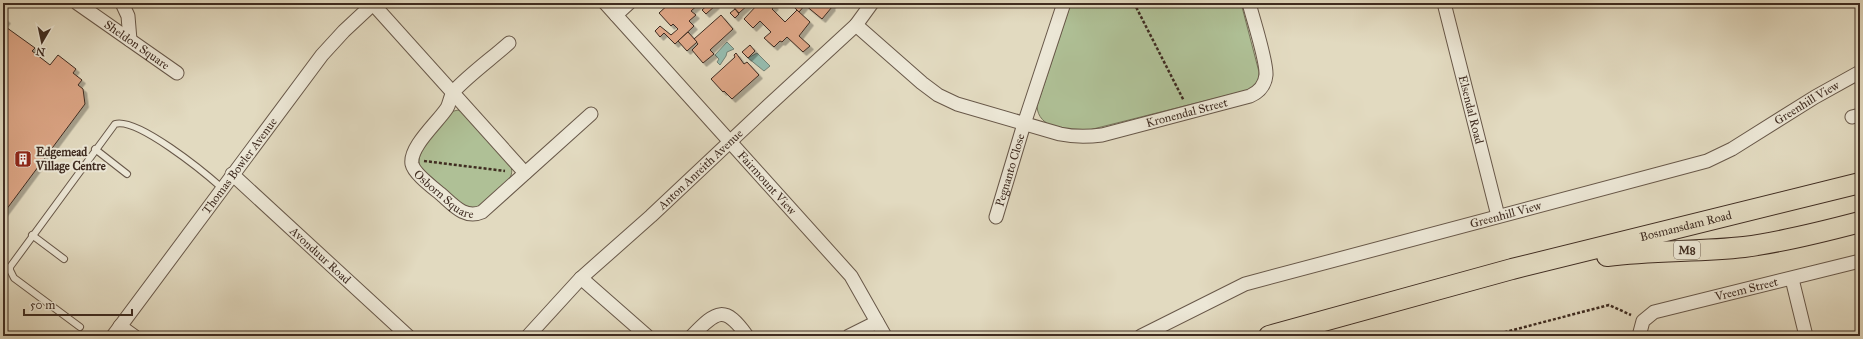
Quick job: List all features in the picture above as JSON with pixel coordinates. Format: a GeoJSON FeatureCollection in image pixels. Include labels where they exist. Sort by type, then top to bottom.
{"type":"FeatureCollection","features":[{"type":"Feature","properties":{"kind":"main road","name":"Bosmansdam Road"},"geometry":{"type":"LineString","coordinates":[[1269,336],[1512,269],[1860,183]]}},
{"type":"Feature","properties":{"kind":"main road","name":"Bosmansdam Road"},"geometry":{"type":"LineString","coordinates":[[1512,269],[1629,253],[1744,247],[1783,240],[1860,222]]}},
{"type":"Feature","properties":{"kind":"street","name":"Sheldon Square"},"geometry":{"type":"LineString","coordinates":[[77,3],[177,73]]}},
{"type":"Feature","properties":{"kind":"street"},"geometry":{"type":"LineString","coordinates":[[122,3],[128,16],[130,40]]}},
{"type":"Feature","properties":{"kind":"street","name":"Fairmount View"},"geometry":{"type":"LineString","coordinates":[[605,3],[731,141],[851,276],[885,336]]}},
{"type":"Feature","properties":{"kind":"street"},"geometry":{"type":"LineString","coordinates":[[616,14],[628,3]]}},
{"type":"Feature","properties":{"kind":"street","name":"Anton Anreith Avenue"},"geometry":{"type":"LineString","coordinates":[[528,336],[581,278],[651,216],[856,25],[872,3]]}},
{"type":"Feature","properties":{"kind":"street"},"geometry":{"type":"LineString","coordinates":[[1024,124],[1064,3]]}},
{"type":"Feature","properties":{"kind":"street","name":"Kronendal Street"},"geometry":{"type":"LineString","coordinates":[[856,25],[922,83],[938,95],[957,104],[1024,124],[1074,137],[1088,137],[1102,135],[1190,112],[1250,96],[1258,92],[1264,83],[1266,70],[1249,3]]}},
{"type":"Feature","properties":{"kind":"street","name":"Elsendal Road"},"geometry":{"type":"LineString","coordinates":[[1444,3],[1498,216]]}},
{"type":"Feature","properties":{"kind":"street"},"geometry":{"type":"LineString","coordinates":[[373,4],[525,173]]}},
{"type":"Feature","properties":{"kind":"street","name":"Thomas Bowler Avenue"},"geometry":{"type":"LineString","coordinates":[[116,331],[322,55],[344,31],[373,4]]}},
{"type":"Feature","properties":{"kind":"street","name":"Osborn Square"},"geometry":{"type":"LineString","coordinates":[[509,43],[452,92],[447,107],[417,146],[412,159],[413,168],[460,211],[473,215],[482,212],[591,114]]}},
{"type":"Feature","properties":{"kind":"street","name":"Greenhill View"},"geometry":{"type":"LineString","coordinates":[[1141,336],[1245,284],[1707,161],[1732,149],[1815,97],[1860,72]]}},
{"type":"Feature","properties":{"kind":"street","name":"Pegnanto Close"},"geometry":{"type":"LineString","coordinates":[[996,217],[1024,124]]}},
{"type":"Feature","properties":{"kind":"street","name":"Avonduur Road"},"geometry":{"type":"LineString","coordinates":[[232,174],[408,336]]}},
{"type":"Feature","properties":{"kind":"street","name":"Vreem Street"},"geometry":{"type":"LineString","coordinates":[[1640,328],[1654,312],[1860,261]]}},
{"type":"Feature","properties":{"kind":"street"},"geometry":{"type":"LineString","coordinates":[[581,278],[647,336]]}},
{"type":"Feature","properties":{"kind":"street"},"geometry":{"type":"LineString","coordinates":[[1792,279],[1806,336]]}},
{"type":"Feature","properties":{"kind":"street"},"geometry":{"type":"LineString","coordinates":[[692,336],[713,317],[723,314],[733,318],[747,336]]}},
{"type":"Feature","properties":{"kind":"street"},"geometry":{"type":"LineString","coordinates":[[849,336],[877,322]]}},
{"type":"Feature","properties":{"kind":"street"},"geometry":{"type":"LineString","coordinates":[[116,331],[134,336]]}},
{"type":"Feature","properties":{"kind":"lane"},"geometry":{"type":"LineString","coordinates":[[80,327],[28,290],[11,274],[10,270],[13,261],[115,124],[130,124],[179,153],[222,188]]}},
{"type":"Feature","properties":{"kind":"lane"},"geometry":{"type":"LineString","coordinates":[[95,149],[127,174]]}},
{"type":"Feature","properties":{"kind":"lane"},"geometry":{"type":"LineString","coordinates":[[32,235],[64,259]]}},
{"type":"Feature","properties":{"kind":"path"},"geometry":{"type":"LineString","coordinates":[[1134,3],[1190,112]]}},
{"type":"Feature","properties":{"kind":"path"},"geometry":{"type":"LineString","coordinates":[[412,159],[525,173]]}},
{"type":"Feature","properties":{"kind":"path"},"geometry":{"type":"LineString","coordinates":[[1490,336],[1609,305],[1640,328]]}},
{"type":"Feature","properties":{"kind":"green space"},"geometry":{"type":"Polygon","coordinates":[[[1071,3],[1241,3],[1259,72],[1258,81],[1248,90],[1085,131],[1055,127],[1042,119],[1037,106],[1071,3]]]}},
{"type":"Feature","properties":{"kind":"green space"},"geometry":{"type":"Polygon","coordinates":[[[458,110],[462,112],[510,164],[512,169],[508,181],[481,206],[472,209],[464,206],[420,167],[419,161],[420,154],[435,131],[450,112],[458,110]]]}},
{"type":"Feature","properties":{"kind":"water"},"geometry":{"type":"Polygon","coordinates":[[[727,42],[734,49],[727,52],[720,65],[717,62],[719,59],[715,55],[727,42]]]}},
{"type":"Feature","properties":{"kind":"water"},"geometry":{"type":"Polygon","coordinates":[[[757,53],[770,66],[764,71],[748,58],[757,53]]]}},
{"type":"Feature","properties":{"kind":"building"},"geometry":{"type":"Polygon","coordinates":[[[670,3],[700,3],[691,11],[696,15],[689,21],[694,26],[675,44],[664,33],[660,37],[655,31],[660,26],[671,35],[678,29],[673,24],[671,26],[659,13],[670,3]]]}},
{"type":"Feature","properties":{"kind":"building"},"geometry":{"type":"Polygon","coordinates":[[[710,3],[716,5],[706,14],[702,10],[710,3]]]}},
{"type":"Feature","properties":{"kind":"building"},"geometry":{"type":"Polygon","coordinates":[[[730,3],[748,3],[749,4],[739,13],[730,3]]]}},
{"type":"Feature","properties":{"kind":"building"},"geometry":{"type":"Polygon","coordinates":[[[762,3],[772,3],[775,6],[772,9],[785,22],[797,10],[810,22],[799,36],[810,46],[803,52],[787,37],[774,47],[764,38],[771,32],[760,21],[753,28],[744,19],[758,4],[759,6],[762,3]]]}},
{"type":"Feature","properties":{"kind":"building"},"geometry":{"type":"Polygon","coordinates":[[[833,3],[831,6],[832,7],[822,19],[805,5],[799,12],[791,4],[833,3]]]}},
{"type":"Feature","properties":{"kind":"building"},"geometry":{"type":"Polygon","coordinates":[[[735,9],[739,14],[735,18],[730,13],[735,9]]]}},
{"type":"Feature","properties":{"kind":"building"},"geometry":{"type":"Polygon","coordinates":[[[721,15],[733,29],[710,50],[714,54],[703,63],[692,50],[698,44],[694,39],[721,15]]]}},
{"type":"Feature","properties":{"kind":"building"},"geometry":{"type":"Polygon","coordinates":[[[3,17],[7,20],[3,25],[3,17]]]}},
{"type":"Feature","properties":{"kind":"building","name":"Edgemead Village Centre"},"geometry":{"type":"Polygon","coordinates":[[[3,25],[35,48],[32,51],[50,65],[58,55],[76,69],[73,73],[82,80],[78,85],[83,89],[85,104],[3,214],[3,25]]]}},
{"type":"Feature","properties":{"kind":"building"},"geometry":{"type":"Polygon","coordinates":[[[688,32],[697,42],[687,51],[678,41],[688,32]]]}},
{"type":"Feature","properties":{"kind":"building"},"geometry":{"type":"Polygon","coordinates":[[[750,45],[755,51],[748,58],[742,52],[750,45]]]}},
{"type":"Feature","properties":{"kind":"building"},"geometry":{"type":"Polygon","coordinates":[[[736,53],[744,64],[747,62],[759,75],[732,99],[711,79],[735,57],[734,55],[736,53]]]}},
{"type":"Feature","properties":{"kind":"place","name":"Edgemead Village Centre"},"geometry":{"type":"Point","coordinates":[23,159]}}]}
